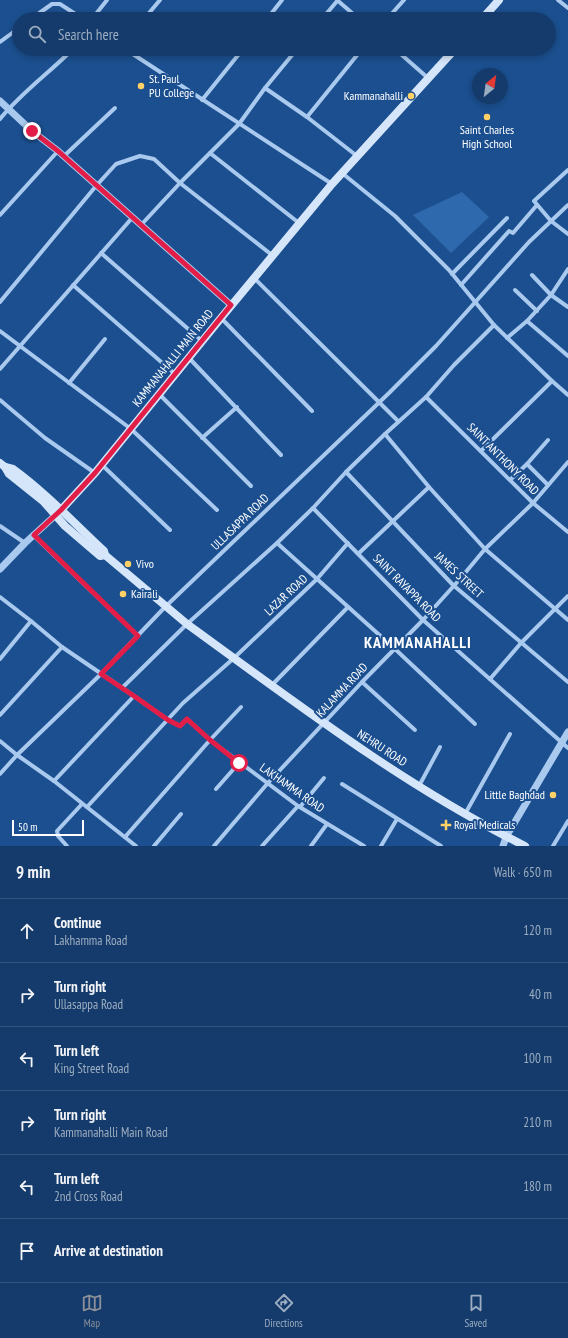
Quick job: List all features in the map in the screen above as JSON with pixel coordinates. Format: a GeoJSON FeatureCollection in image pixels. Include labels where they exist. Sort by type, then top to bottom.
{"type":"FeatureCollection","features":[{"type":"Feature","properties":{"kind":"main road"},"geometry":{"type":"LineString","coordinates":[[489,12],[500,0]]}},
{"type":"Feature","properties":{"kind":"main road","name":"KAMMANAHALLI MAIN ROAD"},"geometry":{"type":"LineString","coordinates":[[58,512],[102,465],[231,305],[332,184],[448,56]]}},
{"type":"Feature","properties":{"kind":"main road","name":"NEHRU ROAD"},"geometry":{"type":"LineString","coordinates":[[3,465],[16,471],[48,497],[58,512],[104,551],[105,555],[165,607],[324,724],[465,815],[525,846]]}},
{"type":"Feature","properties":{"kind":"street"},"geometry":{"type":"LineString","coordinates":[[98,12],[107,0]]}},
{"type":"Feature","properties":{"kind":"street"},"geometry":{"type":"LineString","coordinates":[[150,12],[160,0]]}},
{"type":"Feature","properties":{"kind":"street"},"geometry":{"type":"LineString","coordinates":[[273,12],[282,0]]}},
{"type":"Feature","properties":{"kind":"street"},"geometry":{"type":"LineString","coordinates":[[328,12],[337,0],[351,12]]}},
{"type":"Feature","properties":{"kind":"street"},"geometry":{"type":"LineString","coordinates":[[393,12],[404,0]]}},
{"type":"Feature","properties":{"kind":"street"},"geometry":{"type":"LineString","coordinates":[[558,0],[568,8]]}},
{"type":"Feature","properties":{"kind":"street"},"geometry":{"type":"LineString","coordinates":[[41,12],[52,4],[61,2],[74,12]]}},
{"type":"Feature","properties":{"kind":"street"},"geometry":{"type":"LineString","coordinates":[[0,42],[12,33]]}},
{"type":"Feature","properties":{"kind":"street"},"geometry":{"type":"LineString","coordinates":[[0,119],[8,109],[66,56]]}},
{"type":"Feature","properties":{"kind":"street"},"geometry":{"type":"LineString","coordinates":[[136,56],[332,184]]}},
{"type":"Feature","properties":{"kind":"street"},"geometry":{"type":"LineString","coordinates":[[202,100],[237,56]]}},
{"type":"Feature","properties":{"kind":"street"},"geometry":{"type":"LineString","coordinates":[[141,225],[180,183],[239,124],[265,88],[291,56]]}},
{"type":"Feature","properties":{"kind":"street"},"geometry":{"type":"LineString","coordinates":[[307,117],[356,56]]}},
{"type":"Feature","properties":{"kind":"street"},"geometry":{"type":"LineString","coordinates":[[403,56],[428,78]]}},
{"type":"Feature","properties":{"kind":"street"},"geometry":{"type":"LineString","coordinates":[[265,88],[307,117],[357,156]]}},
{"type":"Feature","properties":{"kind":"street"},"geometry":{"type":"LineString","coordinates":[[0,101],[32,131],[64,156],[231,305]]}},
{"type":"Feature","properties":{"kind":"street"},"geometry":{"type":"LineString","coordinates":[[64,156],[114,108]]}},
{"type":"Feature","properties":{"kind":"street"},"geometry":{"type":"LineString","coordinates":[[0,215],[58,151]]}},
{"type":"Feature","properties":{"kind":"street"},"geometry":{"type":"LineString","coordinates":[[210,153],[299,223]]}},
{"type":"Feature","properties":{"kind":"street"},"geometry":{"type":"LineString","coordinates":[[0,302],[116,164],[140,156],[154,159],[180,183],[272,255]]}},
{"type":"Feature","properties":{"kind":"street"},"geometry":{"type":"LineString","coordinates":[[568,170],[534,202],[551,221],[568,234]]}},
{"type":"Feature","properties":{"kind":"street"},"geometry":{"type":"LineString","coordinates":[[342,173],[395,216],[452,274],[494,325],[568,395]]}},
{"type":"Feature","properties":{"kind":"street"},"geometry":{"type":"LineString","coordinates":[[461,285],[509,232],[513,233],[537,205]]}},
{"type":"Feature","properties":{"kind":"street","name":"ULLASAPPA ROAD"},"geometry":{"type":"LineString","coordinates":[[0,774],[17,755],[101,674],[165,607],[436,346],[529,242],[568,205]]}},
{"type":"Feature","properties":{"kind":"street"},"geometry":{"type":"LineString","coordinates":[[0,369],[132,218]]}},
{"type":"Feature","properties":{"kind":"street"},"geometry":{"type":"LineString","coordinates":[[452,274],[507,218]]}},
{"type":"Feature","properties":{"kind":"street"},"geometry":{"type":"LineString","coordinates":[[101,253],[202,341]]}},
{"type":"Feature","properties":{"kind":"street"},"geometry":{"type":"LineString","coordinates":[[507,338],[537,311],[551,295],[568,269]]}},
{"type":"Feature","properties":{"kind":"street"},"geometry":{"type":"LineString","coordinates":[[532,275],[551,295],[568,308]]}},
{"type":"Feature","properties":{"kind":"street"},"geometry":{"type":"LineString","coordinates":[[254,278],[398,421]]}},
{"type":"Feature","properties":{"kind":"street"},"geometry":{"type":"LineString","coordinates":[[73,285],[176,374]]}},
{"type":"Feature","properties":{"kind":"street"},"geometry":{"type":"LineString","coordinates":[[515,290],[537,311]]}},
{"type":"Feature","properties":{"kind":"street"},"geometry":{"type":"LineString","coordinates":[[221,318],[312,411]]}},
{"type":"Feature","properties":{"kind":"street"},"geometry":{"type":"LineString","coordinates":[[527,321],[568,356]]}},
{"type":"Feature","properties":{"kind":"street"},"geometry":{"type":"LineString","coordinates":[[122,688],[187,624],[277,543],[313,508],[384,434],[426,397],[454,365],[494,325]]}},
{"type":"Feature","properties":{"kind":"street"},"geometry":{"type":"LineString","coordinates":[[0,331],[131,429],[217,510]]}},
{"type":"Feature","properties":{"kind":"street"},"geometry":{"type":"LineString","coordinates":[[69,383],[105,339]]}},
{"type":"Feature","properties":{"kind":"street"},"geometry":{"type":"LineString","coordinates":[[189,358],[281,455]]}},
{"type":"Feature","properties":{"kind":"street"},"geometry":{"type":"LineString","coordinates":[[481,451],[552,381]]}},
{"type":"Feature","properties":{"kind":"street"},"geometry":{"type":"LineString","coordinates":[[159,394],[251,486]]}},
{"type":"Feature","properties":{"kind":"street","name":"SAINT ANTHONY ROAD"},"geometry":{"type":"LineString","coordinates":[[426,397],[533,503],[568,532]]}},
{"type":"Feature","properties":{"kind":"street"},"geometry":{"type":"LineString","coordinates":[[0,400],[45,438],[95,473]]}},
{"type":"Feature","properties":{"kind":"street"},"geometry":{"type":"LineString","coordinates":[[202,438],[237,407]]}},
{"type":"Feature","properties":{"kind":"street"},"geometry":{"type":"LineString","coordinates":[[384,434],[485,549],[568,620]]}},
{"type":"Feature","properties":{"kind":"street"},"geometry":{"type":"LineString","coordinates":[[510,480],[527,464],[548,440]]}},
{"type":"Feature","properties":{"kind":"street","name":"KALAMMA ROAD"},"geometry":{"type":"LineString","coordinates":[[214,846],[267,784],[362,682],[423,620],[485,549],[533,503],[548,485],[566,468],[568,462]]}},
{"type":"Feature","properties":{"kind":"street"},"geometry":{"type":"LineString","coordinates":[[527,464],[548,485]]}},
{"type":"Feature","properties":{"kind":"street"},"geometry":{"type":"LineString","coordinates":[[102,465],[170,530]]}},
{"type":"Feature","properties":{"kind":"street","name":"JAMES STREET"},"geometry":{"type":"LineString","coordinates":[[346,472],[453,585],[568,682]]}},
{"type":"Feature","properties":{"kind":"street"},"geometry":{"type":"LineString","coordinates":[[358,554],[429,487]]}},
{"type":"Feature","properties":{"kind":"street","name":"SAINT RAYAPPA ROAD"},"geometry":{"type":"LineString","coordinates":[[313,508],[423,620],[568,748]]}},
{"type":"Feature","properties":{"kind":"street","name":"KAMMANAHALLI MAIN ROAD"},"geometry":{"type":"LineString","coordinates":[[0,569],[58,512]]}},
{"type":"Feature","properties":{"kind":"street"},"geometry":{"type":"LineString","coordinates":[[0,526],[25,543]]}},
{"type":"Feature","properties":{"kind":"street"},"geometry":{"type":"LineString","coordinates":[[34,535],[138,636]]}},
{"type":"Feature","properties":{"kind":"street"},"geometry":{"type":"LineString","coordinates":[[277,543],[395,649],[475,724]]}},
{"type":"Feature","properties":{"kind":"street","name":"LAZAR ROAD"},"geometry":{"type":"LineString","coordinates":[[234,658],[317,579],[348,543]]}},
{"type":"Feature","properties":{"kind":"street"},"geometry":{"type":"LineString","coordinates":[[490,679],[522,643],[568,596]]}},
{"type":"Feature","properties":{"kind":"street"},"geometry":{"type":"LineString","coordinates":[[0,597],[62,647],[168,720]]}},
{"type":"Feature","properties":{"kind":"street"},"geometry":{"type":"LineString","coordinates":[[272,686],[348,607]]}},
{"type":"Feature","properties":{"kind":"street"},"geometry":{"type":"LineString","coordinates":[[0,659],[31,621]]}},
{"type":"Feature","properties":{"kind":"street"},"geometry":{"type":"LineString","coordinates":[[0,715],[62,647]]}},
{"type":"Feature","properties":{"kind":"street"},"geometry":{"type":"LineString","coordinates":[[87,807],[183,703],[234,658]]}},
{"type":"Feature","properties":{"kind":"street"},"geometry":{"type":"LineString","coordinates":[[362,682],[415,730]]}},
{"type":"Feature","properties":{"kind":"street"},"geometry":{"type":"LineString","coordinates":[[54,781],[134,696]]}},
{"type":"Feature","properties":{"kind":"street"},"geometry":{"type":"LineString","coordinates":[[125,837],[241,707]]}},
{"type":"Feature","properties":{"kind":"street","name":"LAKHAMMA ROAD"},"geometry":{"type":"LineString","coordinates":[[168,720],[180,726],[187,719],[210,740],[267,784],[358,845],[364,846]]}},
{"type":"Feature","properties":{"kind":"street"},"geometry":{"type":"LineString","coordinates":[[503,846],[506,837],[568,732]]}},
{"type":"Feature","properties":{"kind":"street"},"geometry":{"type":"LineString","coordinates":[[465,815],[510,734]]}},
{"type":"Feature","properties":{"kind":"street"},"geometry":{"type":"LineString","coordinates":[[0,741],[54,781],[136,846]]}},
{"type":"Feature","properties":{"kind":"street"},"geometry":{"type":"LineString","coordinates":[[419,786],[440,747]]}},
{"type":"Feature","properties":{"kind":"street"},"geometry":{"type":"LineString","coordinates":[[216,789],[239,763]]}},
{"type":"Feature","properties":{"kind":"street"},"geometry":{"type":"LineString","coordinates":[[262,846],[324,778]]}},
{"type":"Feature","properties":{"kind":"street"},"geometry":{"type":"LineString","coordinates":[[342,784],[441,846]]}},
{"type":"Feature","properties":{"kind":"street"},"geometry":{"type":"LineString","coordinates":[[67,846],[58,836],[58,831],[82,804]]}},
{"type":"Feature","properties":{"kind":"street"},"geometry":{"type":"LineString","coordinates":[[154,846],[181,814]]}},
{"type":"Feature","properties":{"kind":"street"},"geometry":{"type":"LineString","coordinates":[[381,846],[397,819]]}},
{"type":"Feature","properties":{"kind":"street"},"geometry":{"type":"LineString","coordinates":[[553,846],[568,821]]}},
{"type":"Feature","properties":{"kind":"street"},"geometry":{"type":"LineString","coordinates":[[311,846],[327,824]]}},
{"type":"Feature","properties":{"kind":"shaded area"},"geometry":{"type":"Polygon","coordinates":[[[462,192],[489,217],[451,253],[413,215],[462,192]]]}},
{"type":"Feature","properties":{"kind":"place","name":"St. Paul PU College"},"geometry":{"type":"Point","coordinates":[141,86]}},
{"type":"Feature","properties":{"kind":"place","name":"Kammanahalli"},"geometry":{"type":"Point","coordinates":[411,96]}},
{"type":"Feature","properties":{"kind":"place","name":"Saint Charles High School"},"geometry":{"type":"Point","coordinates":[487,117]}},
{"type":"Feature","properties":{"kind":"place","name":"Vivo"},"geometry":{"type":"Point","coordinates":[128,564]}},
{"type":"Feature","properties":{"kind":"place","name":"Kairali"},"geometry":{"type":"Point","coordinates":[123,594]}},
{"type":"Feature","properties":{"kind":"place","name":"Little Baghdad"},"geometry":{"type":"Point","coordinates":[553,795]}},
{"type":"Feature","properties":{"kind":"place","name":"Royal Medicals"},"geometry":{"type":"Point","coordinates":[446,825]}},
{"type":"Feature","properties":{"kind":"district","name":"KAMMANAHALLI"},"geometry":{"type":"Point","coordinates":[418,642]}},
{"type":"Feature","properties":{"kind":"route"},"geometry":{"type":"LineString","coordinates":[[32,131],[58,151],[231,305],[95,473],[61,510],[34,535],[138,636],[101,674],[168,720],[180,726],[187,719],[239,763]]}}]}
